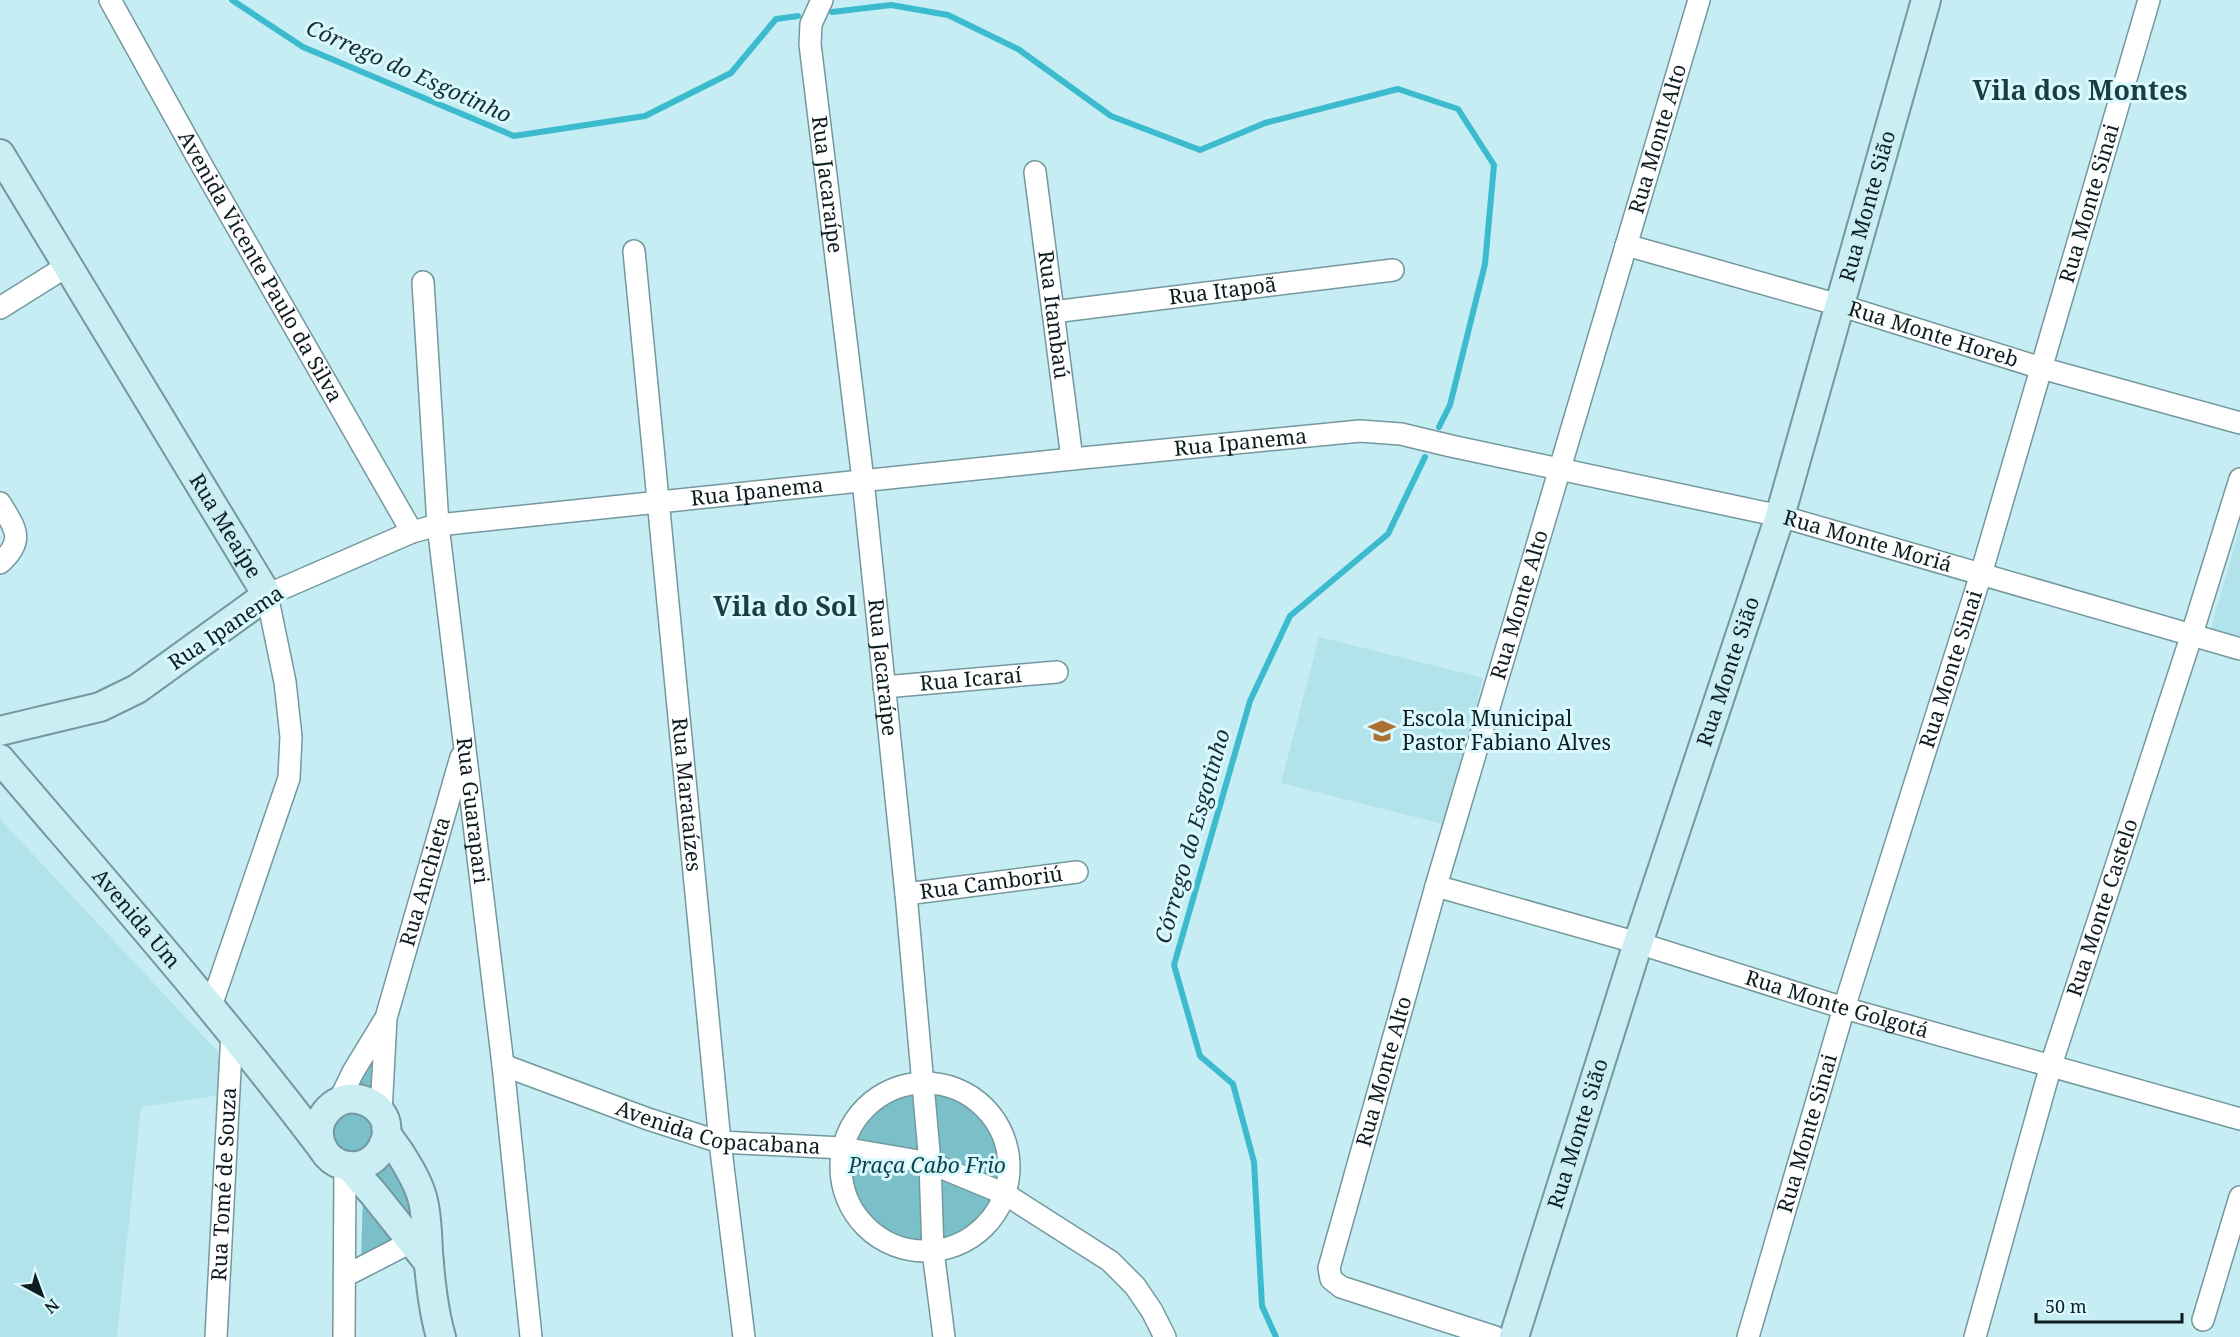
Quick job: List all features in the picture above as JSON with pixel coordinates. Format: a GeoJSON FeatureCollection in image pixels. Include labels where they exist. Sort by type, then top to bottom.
{"type":"FeatureCollection","features":[{"type":"Feature","properties":{"kind":"street","name":"Avenida Vicente Paulo da Silva"},"geometry":{"type":"LineString","coordinates":[[110,0],[412,532]]}},
{"type":"Feature","properties":{"kind":"street","name":"Rua Jacaraípe"},"geometry":{"type":"LineString","coordinates":[[822,0],[811,24],[810,44],[863,480],[906,894],[930,1163],[933,1251],[944,1337]]}},
{"type":"Feature","properties":{"kind":"street","name":"Rua Monte Alto"},"geometry":{"type":"LineString","coordinates":[[1495,1337],[1341,1287],[1331,1279],[1329,1268],[1436,886],[1699,0]]}},
{"type":"Feature","properties":{"kind":"street","name":"Rua Monte Sião"},"geometry":{"type":"LineString","coordinates":[[1514,1337],[1638,943],[1780,516],[1926,0]]}},
{"type":"Feature","properties":{"kind":"street","name":"Rua Monte Sinai"},"geometry":{"type":"LineString","coordinates":[[1748,1337],[1844,1008],[1982,574],[2149,0]]}},
{"type":"Feature","properties":{"kind":"street","name":"Rua Meaípe"},"geometry":{"type":"LineString","coordinates":[[0,154],[267,595],[285,681],[291,737],[289,778],[211,1006]]}},
{"type":"Feature","properties":{"kind":"street","name":"Rua Itambaú"},"geometry":{"type":"LineString","coordinates":[[1035,172],[1072,459]]}},
{"type":"Feature","properties":{"kind":"street","name":"Rua Monte Horeb"},"geometry":{"type":"LineString","coordinates":[[1626,245],[1839,305],[2041,368],[2240,423]]}},
{"type":"Feature","properties":{"kind":"street","name":"Rua Marataízes"},"geometry":{"type":"LineString","coordinates":[[634,251],[656,502],[720,1142],[744,1337]]}},
{"type":"Feature","properties":{"kind":"street"},"geometry":{"type":"LineString","coordinates":[[0,308],[67,266]]}},
{"type":"Feature","properties":{"kind":"street","name":"Rua Itapoã"},"geometry":{"type":"LineString","coordinates":[[1053,312],[1393,270]]}},
{"type":"Feature","properties":{"kind":"street","name":"Rua Guarapari"},"geometry":{"type":"LineString","coordinates":[[423,282],[438,525],[503,1065],[531,1337]]}},
{"type":"Feature","properties":{"kind":"street","name":"Rua Ipanema"},"geometry":{"type":"LineString","coordinates":[[0,731],[100,707],[137,689],[267,595],[412,532],[438,525],[1360,431],[1401,434],[1560,470]]}},
{"type":"Feature","properties":{"kind":"street","name":"Rua Monte Moriá"},"geometry":{"type":"LineString","coordinates":[[1560,470],[1780,516],[2240,649]]}},
{"type":"Feature","properties":{"kind":"street","name":"Rua Monte Castelo"},"geometry":{"type":"LineString","coordinates":[[1975,1337],[2051,1065],[2192,634],[2240,479]]}},
{"type":"Feature","properties":{"kind":"street"},"geometry":{"type":"LineString","coordinates":[[0,503],[13,525],[16,539],[12,552],[0,563]]}},
{"type":"Feature","properties":{"kind":"street","name":"Rua Icaraí"},"geometry":{"type":"LineString","coordinates":[[884,687],[1057,672]]}},
{"type":"Feature","properties":{"kind":"street","name":"Rua Anchieta"},"geometry":{"type":"LineString","coordinates":[[384,1123],[386,1018],[464,747]]}},
{"type":"Feature","properties":{"kind":"street","name":"Avenida Um"},"geometry":{"type":"LineString","coordinates":[[0,759],[211,1006],[323,1149]]}},
{"type":"Feature","properties":{"kind":"street","name":"Rua Camboriú"},"geometry":{"type":"LineString","coordinates":[[906,894],[1077,872]]}},
{"type":"Feature","properties":{"kind":"street","name":"Rua Monte Golgotá"},"geometry":{"type":"LineString","coordinates":[[1436,886],[1638,943],[1844,1008],[2240,1119]]}},
{"type":"Feature","properties":{"kind":"street","name":"Rua Anchieta"},"geometry":{"type":"LineString","coordinates":[[334,1105],[386,1018]]}},
{"type":"Feature","properties":{"kind":"street","name":"Rua Tomé de Souza"},"geometry":{"type":"LineString","coordinates":[[216,1337],[232,1032]]}},
{"type":"Feature","properties":{"kind":"street","name":"Avenida Copacabana"},"geometry":{"type":"LineString","coordinates":[[503,1065],[648,1119],[720,1142],[843,1148],[930,1163],[1005,1194],[1110,1261],[1135,1286],[1166,1337]]}},
{"type":"Feature","properties":{"kind":"street","name":"Avenida Um"},"geometry":{"type":"LineString","coordinates":[[271,1080],[334,1105]]}},
{"type":"Feature","properties":{"kind":"street"},"geometry":{"type":"LineString","coordinates":[[921,1082],[948,1085],[973,1097],[993,1116],[1005,1140],[1010,1167],[1005,1194],[994,1216],[977,1233],[956,1245],[933,1251],[906,1249],[881,1240],[861,1223],[847,1200],[840,1174],[843,1148],[853,1123],[871,1102],[894,1088],[921,1082]]}},
{"type":"Feature","properties":{"kind":"street"},"geometry":{"type":"LineString","coordinates":[[422,1244],[347,1166],[330,1157],[323,1149],[319,1127],[323,1117],[334,1105],[350,1098],[372,1104],[409,1168],[422,1198],[422,1244],[441,1337]]}},
{"type":"Feature","properties":{"kind":"street"},"geometry":{"type":"LineString","coordinates":[[347,1166],[360,1166],[379,1155],[385,1145],[384,1123]]}},
{"type":"Feature","properties":{"kind":"street"},"geometry":{"type":"LineString","coordinates":[[344,1337],[347,1166]]}},
{"type":"Feature","properties":{"kind":"street"},"geometry":{"type":"LineString","coordinates":[[2202,1320],[2240,1197]]}},
{"type":"Feature","properties":{"kind":"street"},"geometry":{"type":"LineString","coordinates":[[345,1276],[422,1244]]}},
{"type":"Feature","properties":{"kind":"shaded area"},"geometry":{"type":"Polygon","coordinates":[[[2240,528],[2240,644],[2209,635],[2240,528]]]}},
{"type":"Feature","properties":{"kind":"shaded area","name":"Escola Municipal Pastor Fabiano Alves"},"geometry":{"type":"Polygon","coordinates":[[[1319,637],[1483,678],[1446,825],[1281,783],[1319,637]]]}},
{"type":"Feature","properties":{"kind":"shaded area"},"geometry":{"type":"Polygon","coordinates":[[[0,819],[218,1052],[220,1095],[141,1107],[117,1337],[0,1337],[0,819]]]}},
{"type":"Feature","properties":{"kind":"green space"},"geometry":{"type":"Polygon","coordinates":[[[379,1041],[374,1094],[352,1092],[379,1041]]]}},
{"type":"Feature","properties":{"kind":"green space","name":"Praça Cabo Frio"},"geometry":{"type":"Polygon","coordinates":[[[927,1089],[956,1095],[970,1102],[981,1112],[991,1123],[998,1137],[1004,1166],[998,1195],[991,1209],[981,1220],[970,1230],[956,1237],[927,1243],[898,1237],[884,1230],[873,1220],[863,1209],[856,1195],[850,1166],[856,1137],[863,1123],[873,1112],[884,1102],[898,1095],[927,1089]]]}},
{"type":"Feature","properties":{"kind":"green space"},"geometry":{"type":"Polygon","coordinates":[[[340,1108],[377,1120],[372,1153],[336,1155],[327,1121],[340,1108]]]}},
{"type":"Feature","properties":{"kind":"green space"},"geometry":{"type":"Polygon","coordinates":[[[385,1160],[402,1165],[410,1209],[408,1220],[369,1170],[385,1160]]]}},
{"type":"Feature","properties":{"kind":"green space"},"geometry":{"type":"Polygon","coordinates":[[[363,1195],[386,1225],[394,1244],[361,1260],[363,1195]]]}},
{"type":"Feature","properties":{"kind":"waterway","name":"Córrego do Esgotinho"},"geometry":{"type":"LineString","coordinates":[[232,0],[303,47],[514,136],[645,116],[731,73],[776,19],[798,16]]}},
{"type":"Feature","properties":{"kind":"waterway","name":"Córrego do Esgotinho"},"geometry":{"type":"LineString","coordinates":[[832,12],[891,5],[948,15],[1018,49],[1111,116],[1200,150],[1265,123],[1398,89],[1458,109],[1494,165],[1485,264],[1450,405],[1439,427]]}},
{"type":"Feature","properties":{"kind":"waterway","name":"Córrego do Esgotinho"},"geometry":{"type":"LineString","coordinates":[[1276,1337],[1262,1306],[1254,1162],[1233,1084],[1200,1056],[1174,965],[1250,701],[1290,616],[1388,534],[1425,457]]}},
{"type":"Feature","properties":{"kind":"place","name":"Escola Municipal Pastor Fabiano Alves"},"geometry":{"type":"Point","coordinates":[1382,731]}},
{"type":"Feature","properties":{"kind":"district","name":"Vila dos Montes"},"geometry":{"type":"Point","coordinates":[2080,91]}},
{"type":"Feature","properties":{"kind":"district","name":"Vila do Sol"},"geometry":{"type":"Point","coordinates":[785,607]}}]}
